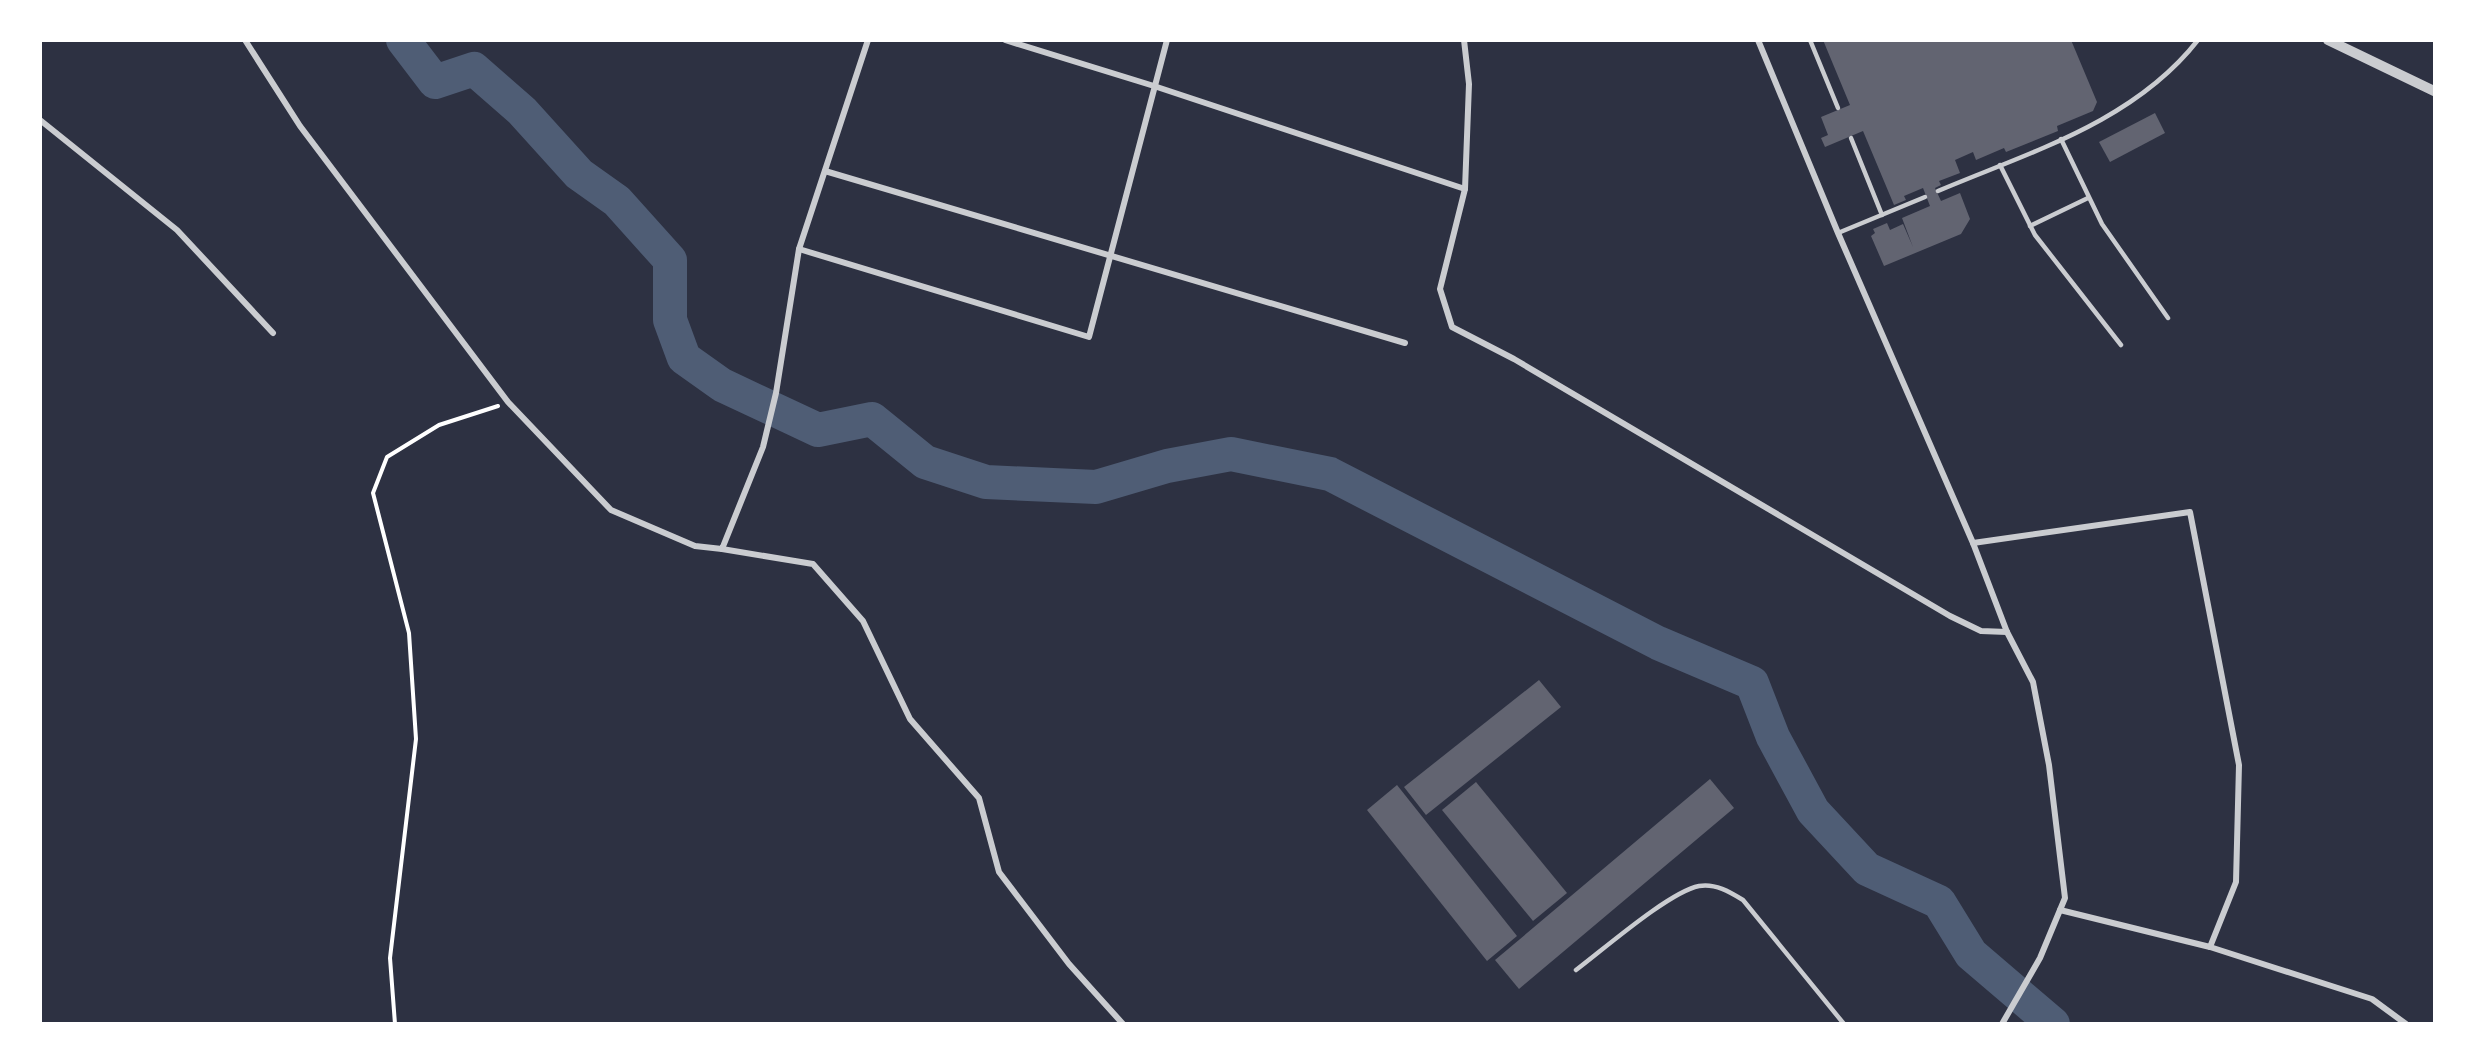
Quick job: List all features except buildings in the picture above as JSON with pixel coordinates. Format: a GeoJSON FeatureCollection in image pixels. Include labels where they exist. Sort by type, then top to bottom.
{"type":"FeatureCollection","features":[{"type":"Feature","properties":{"kind":"street"},"geometry":{"type":"LineString","coordinates":[[245,40],[300,126],[508,402],[612,510],[695,546],[813,564],[864,621],[910,719],[979,798],[999,872],[1069,964],[1123,1023]]}},
{"type":"Feature","properties":{"kind":"street"},"geometry":{"type":"LineString","coordinates":[[722,549],[763,447],[776,393],[799,249],[868,40]]}},
{"type":"Feature","properties":{"kind":"street"},"geometry":{"type":"LineString","coordinates":[[1005,40],[1154,86],[1466,189]]}},
{"type":"Feature","properties":{"kind":"street"},"geometry":{"type":"LineString","coordinates":[[799,249],[1089,337],[1167,40]]}},
{"type":"Feature","properties":{"kind":"street"},"geometry":{"type":"LineString","coordinates":[[1464,40],[1469,84],[1466,189],[1440,289],[1452,327],[1514,359],[1950,616],[1981,631],[2007,632]]}},
{"type":"Feature","properties":{"kind":"street"},"geometry":{"type":"LineString","coordinates":[[2328,40],[2434,91]]}},
{"type":"Feature","properties":{"kind":"street"},"geometry":{"type":"LineString","coordinates":[[1758,41],[1838,233],[1973,543],[2007,632],[2033,682],[2049,765],[2065,898],[2040,958],[2002,1023]]}},
{"type":"Feature","properties":{"kind":"street"},"geometry":{"type":"LineString","coordinates":[[40,120],[177,230],[273,333]]}},
{"type":"Feature","properties":{"kind":"street"},"geometry":{"type":"LineString","coordinates":[[825,171],[1405,343]]}},
{"type":"Feature","properties":{"kind":"street"},"geometry":{"type":"LineString","coordinates":[[1973,543],[2190,512],[2239,765],[2236,882],[2210,947]]}},
{"type":"Feature","properties":{"kind":"street"},"geometry":{"type":"LineString","coordinates":[[2060,910],[2210,947],[2372,999],[2406,1023]]}},
{"type":"Feature","properties":{"kind":"lane"},"geometry":{"type":"LineString","coordinates":[[1810,40],[1838,108]]}},
{"type":"Feature","properties":{"kind":"lane"},"geometry":{"type":"LineString","coordinates":[[1938,191],[2061,140],[2103,119],[2140,97],[2166,75],[2198,40]]}},
{"type":"Feature","properties":{"kind":"lane"},"geometry":{"type":"LineString","coordinates":[[1851,138],[1882,214]]}},
{"type":"Feature","properties":{"kind":"lane"},"geometry":{"type":"LineString","coordinates":[[2061,140],[2088,198],[2113,242],[2168,318]]}},
{"type":"Feature","properties":{"kind":"lane"},"geometry":{"type":"LineString","coordinates":[[2000,165],[2030,226],[2121,345]]}},
{"type":"Feature","properties":{"kind":"lane"},"geometry":{"type":"LineString","coordinates":[[1838,233],[1925,197]]}},
{"type":"Feature","properties":{"kind":"lane"},"geometry":{"type":"LineString","coordinates":[[2030,226],[2088,198]]}},
{"type":"Feature","properties":{"kind":"lane"},"geometry":{"type":"LineString","coordinates":[[1576,970],[1666,902],[1700,886],[1725,889],[1743,900],[1844,1023]]}},
{"type":"Feature","properties":{"kind":"path"},"geometry":{"type":"LineString","coordinates":[[395,1023],[390,958],[416,739],[409,633],[374,493],[387,457],[439,425],[508,402]]}},
{"type":"Feature","properties":{"kind":"waterway"},"geometry":{"type":"LineString","coordinates":[[403,40],[435,82],[474,69],[522,111],[579,174],[617,201],[670,260],[670,320],[684,358],[722,385],[818,430],[872,419],[925,462],[986,482],[1096,487],[1167,466],[1231,454],[1330,474],[1658,643],[1752,683],[1773,737],[1813,811],[1867,869],[1939,902],[1971,954],[2053,1024]]}}]}
